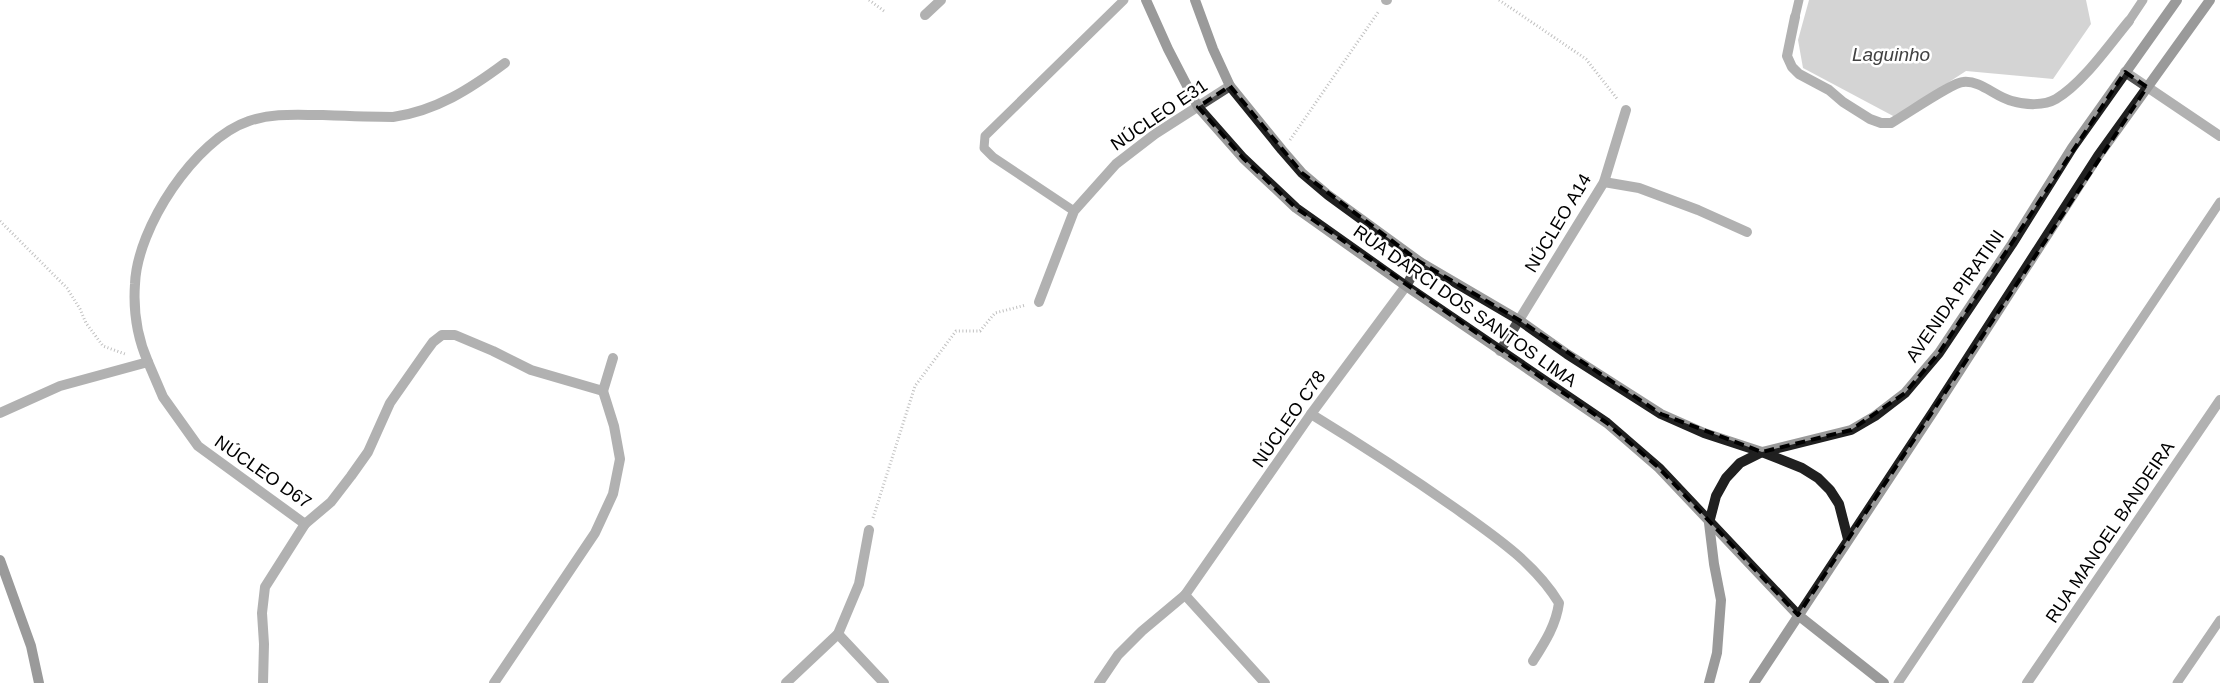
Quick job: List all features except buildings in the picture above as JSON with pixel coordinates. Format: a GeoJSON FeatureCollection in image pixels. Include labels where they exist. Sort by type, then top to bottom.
{"type":"FeatureCollection","features":[{"type":"Feature","properties":{"kind":"street"},"geometry":{"type":"LineString","coordinates":[[925,15],[940,0]]}},
{"type":"Feature","properties":{"kind":"street","name":"RUA DARCI DOS SANTOS LIMA"},"geometry":{"type":"LineString","coordinates":[[1146,0],[1168,49],[1198,107],[1243,158],[1296,208],[1500,351],[1607,423],[1659,468],[1798,615],[1884,683]]}},
{"type":"Feature","properties":{"kind":"street","name":"RUA DARCI DOS SANTOS LIMA"},"geometry":{"type":"LineString","coordinates":[[1195,0],[1213,49],[1230,86],[1302,173],[1328,195],[1420,262],[1518,320],[1661,414],[1704,433],[1762,452],[1802,468],[1818,478],[1830,490],[1839,504],[1848,539]]}},
{"type":"Feature","properties":{"kind":"street","name":"AVENIDA PIRATINI"},"geometry":{"type":"LineString","coordinates":[[1710,683],[1717,653],[1721,600],[1709,523],[1716,496],[1726,478],[1740,464],[1762,452],[1851,430],[1876,416],[1905,393],[1939,353],[2012,244],[2072,148],[2178,0]]}},
{"type":"Feature","properties":{"kind":"street"},"geometry":{"type":"LineString","coordinates":[[1754,683],[1935,410],[2098,156],[2210,0]]}},
{"type":"Feature","properties":{"kind":"street"},"geometry":{"type":"LineString","coordinates":[[1795,17],[1788,56],[1792,67],[1799,74],[1830,90],[1858,112],[1881,123],[1890,123],[1962,81],[1977,84],[2009,101],[2023,104],[2040,103],[2055,99],[2072,86],[2129,21]]}},
{"type":"Feature","properties":{"kind":"street","name":"NÚCLEO D67"},"geometry":{"type":"LineString","coordinates":[[505,63],[456,96],[434,107],[410,114],[386,117],[282,114],[251,120],[230,128],[210,143],[192,163],[160,210],[145,240],[134,283],[135,320],[141,346],[163,397],[198,446],[305,524],[331,502],[351,476],[368,452],[390,403],[424,353],[442,335],[455,335],[493,350],[531,370],[603,391]]}},
{"type":"Feature","properties":{"kind":"street"},"geometry":{"type":"LineString","coordinates":[[2125,72],[2220,136]]}},
{"type":"Feature","properties":{"kind":"street","name":"NÚCLEO E31"},"geometry":{"type":"LineString","coordinates":[[1039,302],[1074,211],[1116,164],[1155,134],[1230,86]]}},
{"type":"Feature","properties":{"kind":"street","name":"NÚCLEO A14"},"geometry":{"type":"LineString","coordinates":[[1500,351],[1604,182],[1626,110]]}},
{"type":"Feature","properties":{"kind":"street"},"geometry":{"type":"LineString","coordinates":[[1604,182],[1639,188],[1698,210],[1747,232]]}},
{"type":"Feature","properties":{"kind":"street","name":"NÚCLEO C78"},"geometry":{"type":"LineString","coordinates":[[1099,683],[1118,656],[1136,637],[1185,595],[1311,414],[1406,286],[1420,262]]}},
{"type":"Feature","properties":{"kind":"street"},"geometry":{"type":"LineString","coordinates":[[494,683],[595,532],[613,494],[620,458],[614,426],[603,391],[613,358]]}},
{"type":"Feature","properties":{"kind":"street"},"geometry":{"type":"LineString","coordinates":[[0,413],[60,386],[148,362]]}},
{"type":"Feature","properties":{"kind":"street","name":"RUA MANOEL BANDEIRA"},"geometry":{"type":"LineString","coordinates":[[2026,683],[2220,400]]}},
{"type":"Feature","properties":{"kind":"street"},"geometry":{"type":"LineString","coordinates":[[1311,414],[1404,472],[1494,536],[1548,584],[1559,603],[1557,615],[1549,637],[1533,661]]}},
{"type":"Feature","properties":{"kind":"street"},"geometry":{"type":"LineString","coordinates":[[263,683],[264,644],[262,613],[265,587],[305,524]]}},
{"type":"Feature","properties":{"kind":"street"},"geometry":{"type":"LineString","coordinates":[[786,683],[838,634],[859,584],[870,530]]}},
{"type":"Feature","properties":{"kind":"street"},"geometry":{"type":"LineString","coordinates":[[0,560],[31,646],[38,683]]}},
{"type":"Feature","properties":{"kind":"street"},"geometry":{"type":"LineString","coordinates":[[1185,595],[1264,683]]}},
{"type":"Feature","properties":{"kind":"street"},"geometry":{"type":"LineString","coordinates":[[838,634],[884,683]]}},
{"type":"Feature","properties":{"kind":"lane"},"geometry":{"type":"LineString","coordinates":[[1074,211],[993,157],[984,148],[984,136],[1124,0]]}},
{"type":"Feature","properties":{"kind":"lane"},"geometry":{"type":"LineString","coordinates":[[1795,17],[1799,0]]}},
{"type":"Feature","properties":{"kind":"lane"},"geometry":{"type":"LineString","coordinates":[[2129,21],[2143,0]]}},
{"type":"Feature","properties":{"kind":"lane"},"geometry":{"type":"LineString","coordinates":[[1898,683],[2220,202]]}},
{"type":"Feature","properties":{"kind":"lane"},"geometry":{"type":"LineString","coordinates":[[2177,683],[2220,620]]}},
{"type":"Feature","properties":{"kind":"path"},"geometry":{"type":"LineString","coordinates":[[869,0],[884,11]]}},
{"type":"Feature","properties":{"kind":"path"},"geometry":{"type":"LineString","coordinates":[[1282,150],[1386,0]]}},
{"type":"Feature","properties":{"kind":"path"},"geometry":{"type":"LineString","coordinates":[[1499,0],[1586,59],[1626,110]]}},
{"type":"Feature","properties":{"kind":"path"},"geometry":{"type":"LineString","coordinates":[[0,221],[67,288],[86,323],[103,346],[148,362]]}},
{"type":"Feature","properties":{"kind":"path"},"geometry":{"type":"LineString","coordinates":[[870,530],[915,386],[956,331],[980,331],[994,313],[1039,302]]}},
{"type":"Feature","properties":{"kind":"highlighted area"},"geometry":{"type":"Polygon","coordinates":[[[2125,72],[2147,87],[1798,615],[1659,468],[1607,423],[1296,208],[1243,158],[1198,107],[1230,86],[1302,173],[1420,262],[1519,320],[1661,414],[1762,452],[1851,430],[1905,393],[1939,353],[2125,72]]]}},
{"type":"Feature","properties":{"kind":"water","name":"Laguinho"},"geometry":{"type":"Polygon","coordinates":[[[1809,0],[2086,0],[2091,24],[2053,79],[1966,71],[1895,117],[1803,68],[1798,40],[1809,0]]]}}]}
